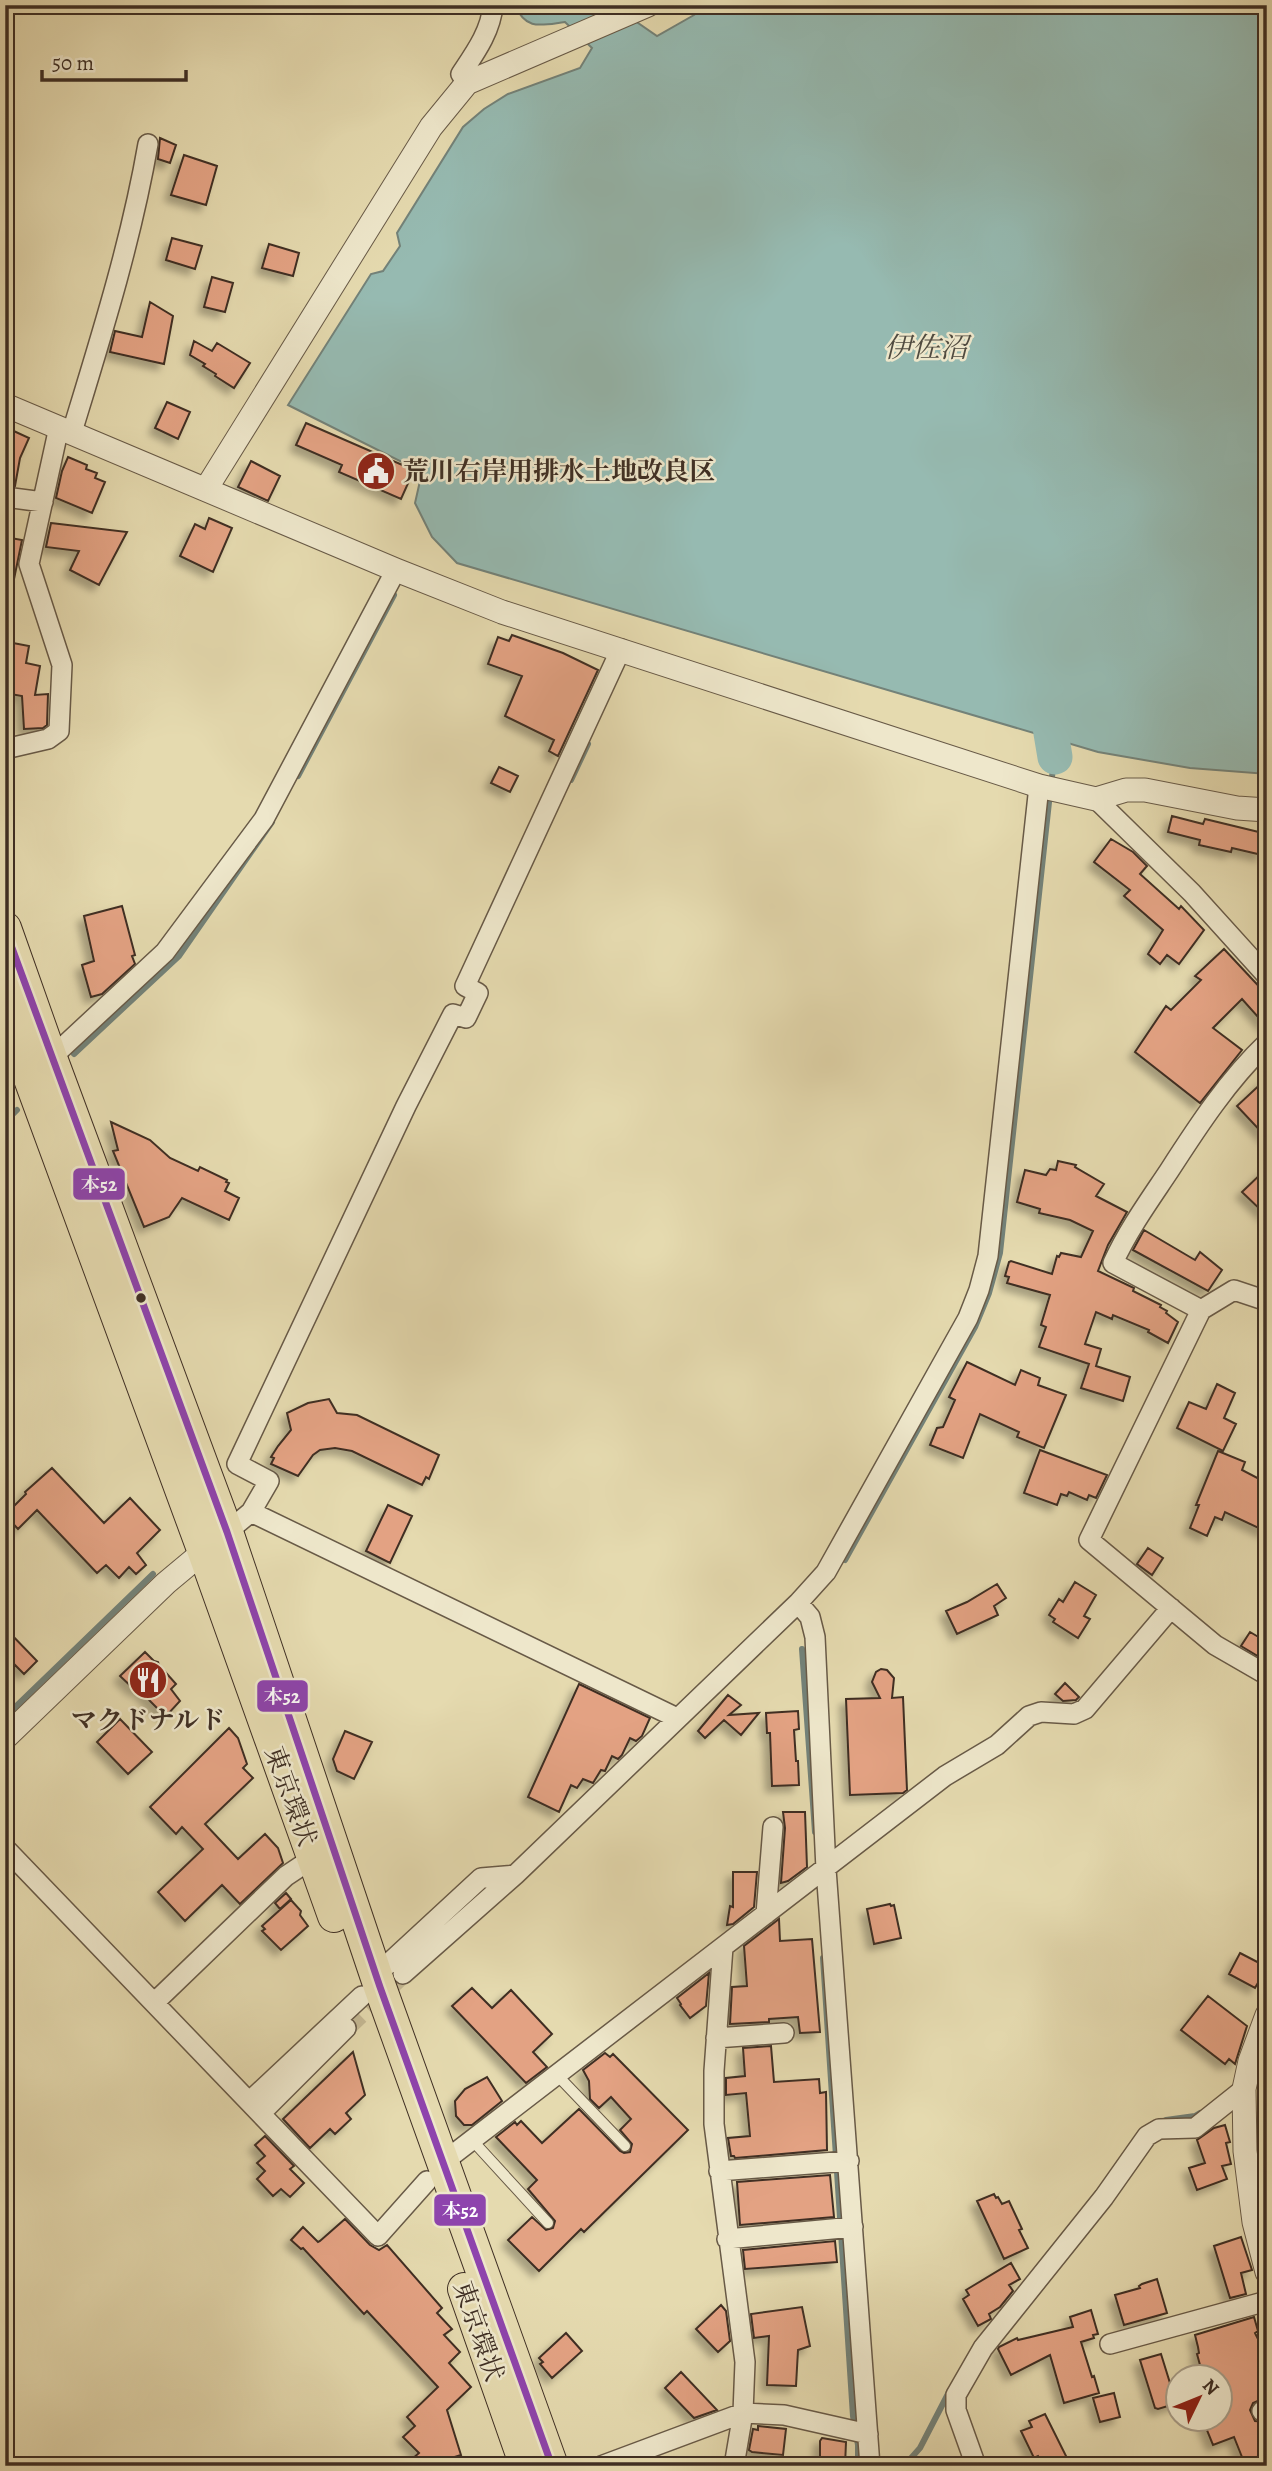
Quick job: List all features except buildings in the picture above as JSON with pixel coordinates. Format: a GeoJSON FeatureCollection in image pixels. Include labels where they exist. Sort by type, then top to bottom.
{"type":"FeatureCollection","features":[{"type":"Feature","properties":{"kind":"highway","name":"東京環状"},"geometry":{"type":"LineString","coordinates":[[5,928],[216,1542],[313,1858],[380,1982]]}},
{"type":"Feature","properties":{"kind":"highway","name":"東京環状"},"geometry":{"type":"LineString","coordinates":[[5,1011],[216,1542],[380,1982],[434,2172],[526,2466]]}},
{"type":"Feature","properties":{"kind":"highway","name":"東京環状"},"geometry":{"type":"LineString","coordinates":[[434,2172],[552,2466]]}},
{"type":"Feature","properties":{"kind":"street"},"geometry":{"type":"LineString","coordinates":[[467,83],[461,74],[481,43],[493,5]]}},
{"type":"Feature","properties":{"kind":"street"},"geometry":{"type":"LineString","coordinates":[[206,489],[430,127],[467,83],[640,9]]}},
{"type":"Feature","properties":{"kind":"street"},"geometry":{"type":"LineString","coordinates":[[5,749],[48,739],[59,731],[62,665],[29,564],[43,502],[66,429],[102,334],[139,194],[148,144]]}},
{"type":"Feature","properties":{"kind":"street"},"geometry":{"type":"LineString","coordinates":[[5,405],[502,612],[1039,786],[1096,799],[1126,790],[1145,790],[1237,808],[1267,810]]}},
{"type":"Feature","properties":{"kind":"street"},"geometry":{"type":"LineString","coordinates":[[5,497],[43,502]]}},
{"type":"Feature","properties":{"kind":"street"},"geometry":{"type":"LineString","coordinates":[[51,1058],[165,952],[246,846],[264,819],[396,570]]}},
{"type":"Feature","properties":{"kind":"street"},"geometry":{"type":"LineString","coordinates":[[5,1738],[166,1583],[251,1512],[269,1480],[237,1464],[447,1025],[453,1014],[466,1018],[478,993],[465,986],[621,649]]}},
{"type":"Feature","properties":{"kind":"street"},"geometry":{"type":"LineString","coordinates":[[255,2107],[481,1878],[514,1875],[798,1602],[825,1572],[968,1318],[979,1290],[988,1256],[1039,786]]}},
{"type":"Feature","properties":{"kind":"street"},"geometry":{"type":"LineString","coordinates":[[1096,799],[1192,893],[1267,976]]}},
{"type":"Feature","properties":{"kind":"street"},"geometry":{"type":"LineString","coordinates":[[1201,1310],[1113,1263],[1124,1239],[1196,1129],[1248,1061],[1267,1043]]}},
{"type":"Feature","properties":{"kind":"street"},"geometry":{"type":"LineString","coordinates":[[1267,1301],[1234,1290],[1201,1310],[1089,1540],[1215,1645],[1267,1675]]}},
{"type":"Feature","properties":{"kind":"street"},"geometry":{"type":"LineString","coordinates":[[251,1512],[677,1718]]}},
{"type":"Feature","properties":{"kind":"street"},"geometry":{"type":"LineString","coordinates":[[798,1602],[810,1617],[815,1637],[844,2228],[870,2466]]}},
{"type":"Feature","properties":{"kind":"street"},"geometry":{"type":"LineString","coordinates":[[5,1848],[378,2236],[434,2172],[472,2140],[945,1776],[997,1745],[1029,1716],[1041,1712],[1073,1714],[1085,1709],[1171,1608]]}},
{"type":"Feature","properties":{"kind":"street"},"geometry":{"type":"LineString","coordinates":[[766,1914],[773,1827]]}},
{"type":"Feature","properties":{"kind":"street"},"geometry":{"type":"LineString","coordinates":[[155,2002],[286,1876],[313,1858]]}},
{"type":"Feature","properties":{"kind":"street"},"geometry":{"type":"LineString","coordinates":[[723,1947],[716,2038],[714,2124],[727,2239],[746,2362],[743,2413],[734,2466]]}},
{"type":"Feature","properties":{"kind":"street"},"geometry":{"type":"LineString","coordinates":[[1267,2015],[1250,2061],[1244,2089],[1245,2151],[1254,2222],[1267,2272]]}},
{"type":"Feature","properties":{"kind":"street"},"geometry":{"type":"LineString","coordinates":[[255,2107],[346,2028]]}},
{"type":"Feature","properties":{"kind":"street"},"geometry":{"type":"LineString","coordinates":[[716,2038],[785,2033]]}},
{"type":"Feature","properties":{"kind":"street"},"geometry":{"type":"LineString","coordinates":[[976,2466],[956,2410],[956,2395],[984,2348],[1104,2197],[1147,2136],[1159,2129],[1195,2128],[1244,2089]]}},
{"type":"Feature","properties":{"kind":"street"},"geometry":{"type":"LineString","coordinates":[[719,2171],[840,2162]]}},
{"type":"Feature","properties":{"kind":"street"},"geometry":{"type":"LineString","coordinates":[[727,2239],[844,2228]]}},
{"type":"Feature","properties":{"kind":"street"},"geometry":{"type":"LineString","coordinates":[[1110,2344],[1267,2301]]}},
{"type":"Feature","properties":{"kind":"street"},"geometry":{"type":"LineString","coordinates":[[601,2466],[743,2413],[784,2415],[868,2434]]}},
{"type":"Feature","properties":{"kind":"lane"},"geometry":{"type":"LineString","coordinates":[[557,2075],[625,2146]]}},
{"type":"Feature","properties":{"kind":"lane"},"geometry":{"type":"LineString","coordinates":[[472,2140],[548,2223]]}},
{"type":"Feature","properties":{"kind":"water","name":"伊佐沼"},"geometry":{"type":"Polygon","coordinates":[[[515,5],[612,5],[657,36],[694,15],[705,5],[1267,5],[1267,774],[1190,768],[1098,752],[457,563],[432,537],[415,503],[422,472],[288,405],[371,274],[383,271],[400,246],[397,233],[463,127],[508,94],[580,68],[592,48],[565,22],[542,25],[529,23],[515,5]]]}},
{"type":"Feature","properties":{"kind":"waterway"},"geometry":{"type":"LineString","coordinates":[[298,776],[394,595]]}},
{"type":"Feature","properties":{"kind":"waterway","name":"伊佐沼"},"geometry":{"type":"LineString","coordinates":[[1044,691],[1055,757]]}},
{"type":"Feature","properties":{"kind":"waterway"},"geometry":{"type":"LineString","coordinates":[[571,780],[588,744]]}},
{"type":"Feature","properties":{"kind":"waterway"},"geometry":{"type":"LineString","coordinates":[[1051,783],[1055,757]]}},
{"type":"Feature","properties":{"kind":"waterway"},"geometry":{"type":"LineString","coordinates":[[845,1560],[975,1327],[989,1293],[1000,1253],[1050,793]]}},
{"type":"Feature","properties":{"kind":"waterway"},"geometry":{"type":"LineString","coordinates":[[74,1054],[179,956],[272,822]]}},
{"type":"Feature","properties":{"kind":"waterway"},"geometry":{"type":"LineString","coordinates":[[5,1122],[17,1110]]}},
{"type":"Feature","properties":{"kind":"waterway"},"geometry":{"type":"LineString","coordinates":[[5,1717],[153,1574]]}},
{"type":"Feature","properties":{"kind":"waterway"},"geometry":{"type":"LineString","coordinates":[[802,1649],[815,1832]]}},
{"type":"Feature","properties":{"kind":"waterway"},"geometry":{"type":"LineString","coordinates":[[823,1958],[858,2466]]}},
{"type":"Feature","properties":{"kind":"waterway"},"geometry":{"type":"LineString","coordinates":[[1166,2120],[1200,2113]]}},
{"type":"Feature","properties":{"kind":"waterway"},"geometry":{"type":"LineString","coordinates":[[904,2466],[920,2448],[950,2390]]}},
{"type":"Feature","properties":{"kind":"tunnel"},"geometry":{"type":"LineString","coordinates":[[346,2028],[403,1974]]}},
{"type":"Feature","properties":{"kind":"transit line","name":"本52"},"geometry":{"type":"LineString","coordinates":[[5,929],[227,1532],[380,1987],[552,2466]]}},
{"type":"Feature","properties":{"kind":"place","name":"荒川右岸用排水土地改良区"},"geometry":{"type":"Point","coordinates":[376,471]}},
{"type":"Feature","properties":{"kind":"place","name":"マクドナルド"},"geometry":{"type":"Point","coordinates":[148,1680]}}]}
